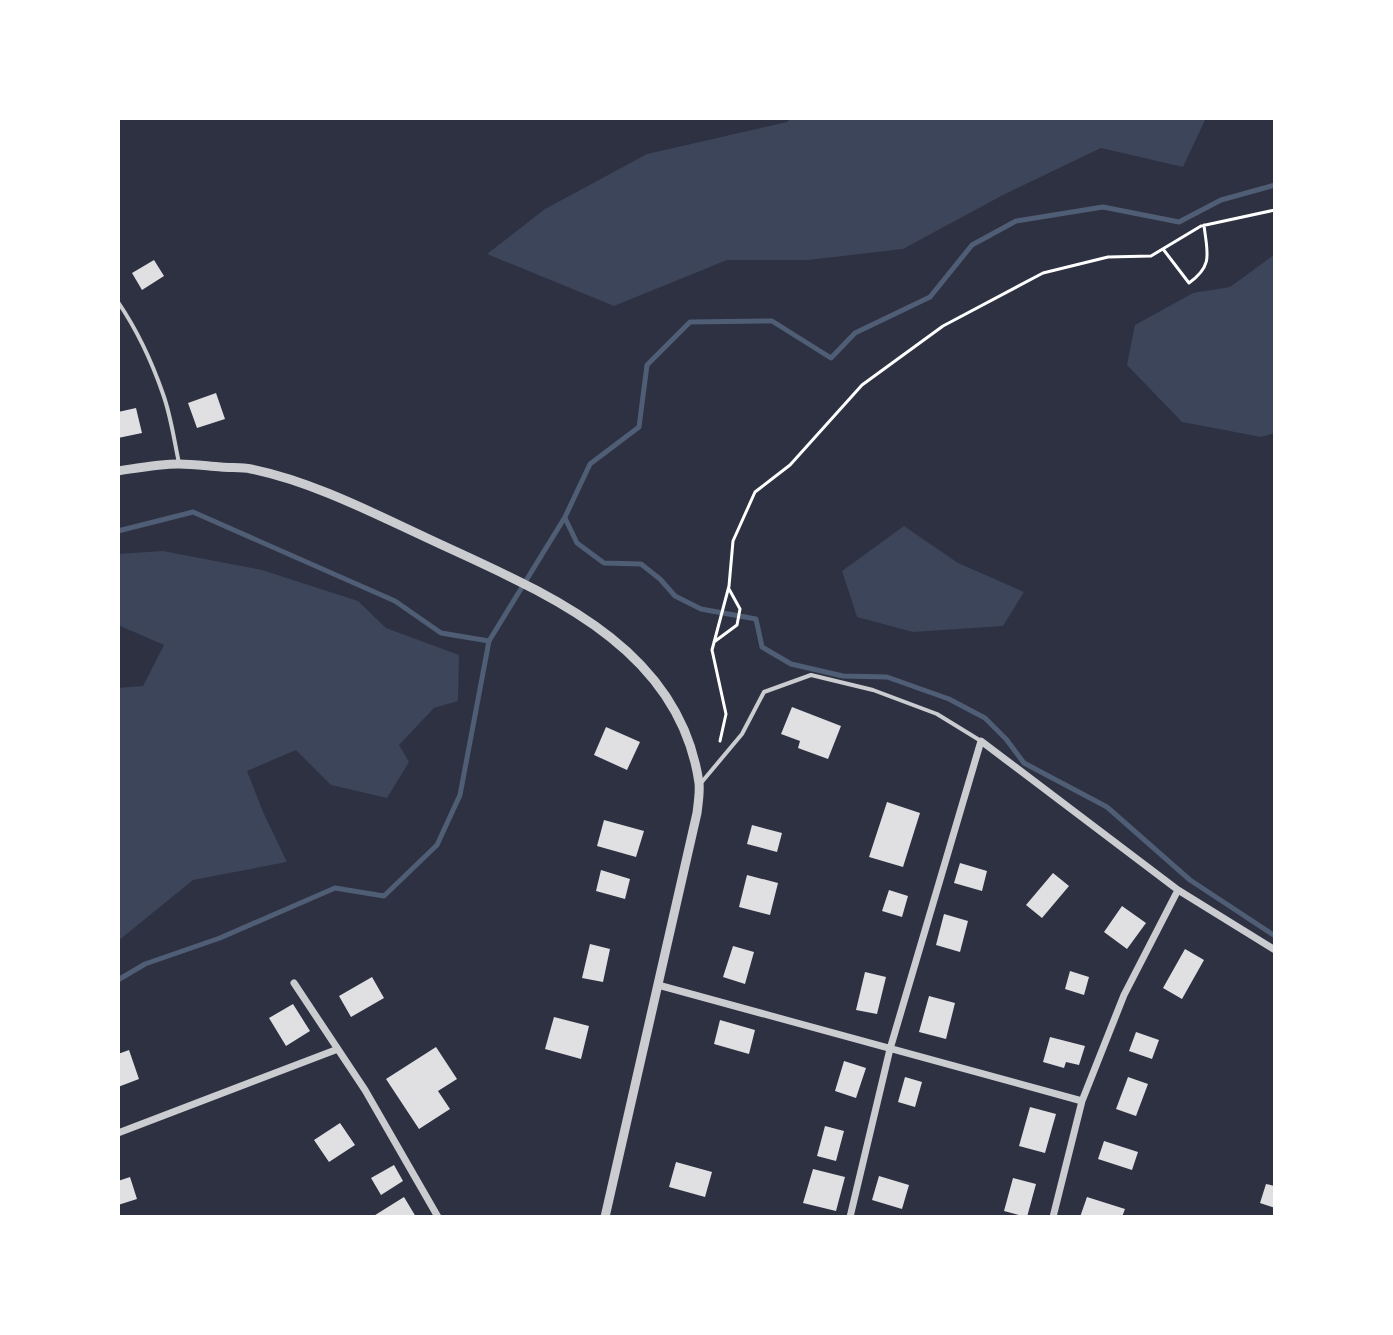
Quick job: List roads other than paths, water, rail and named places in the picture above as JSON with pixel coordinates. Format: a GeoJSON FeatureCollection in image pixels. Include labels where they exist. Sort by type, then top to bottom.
{"type":"FeatureCollection","features":[{"type":"Feature","properties":{"kind":"street"},"geometry":{"type":"LineString","coordinates":[[118,471],[179,464],[251,469],[351,503],[485,565],[572,610],[596,625],[652,676],[670,700],[684,728],[699,785],[697,813],[605,1217]]}},
{"type":"Feature","properties":{"kind":"street"},"geometry":{"type":"LineString","coordinates":[[850,1217],[890,1049],[981,741],[1178,890],[1275,950]]}},
{"type":"Feature","properties":{"kind":"street"},"geometry":{"type":"LineString","coordinates":[[1053,1217],[1082,1101],[1124,995],[1178,890]]}},
{"type":"Feature","properties":{"kind":"street"},"geometry":{"type":"LineString","coordinates":[[294,983],[365,1090],[438,1217]]}},
{"type":"Feature","properties":{"kind":"street"},"geometry":{"type":"LineString","coordinates":[[658,985],[1082,1101]]}},
{"type":"Feature","properties":{"kind":"street"},"geometry":{"type":"LineString","coordinates":[[118,1133],[338,1049]]}},
{"type":"Feature","properties":{"kind":"lane"},"geometry":{"type":"LineString","coordinates":[[118,302],[138,336],[164,396],[179,464]]}},
{"type":"Feature","properties":{"kind":"lane"},"geometry":{"type":"LineString","coordinates":[[699,785],[742,734],[764,692],[811,675],[873,690],[937,714],[981,741]]}},
{"type":"Feature","properties":{"kind":"waterway"},"geometry":{"type":"LineString","coordinates":[[118,980],[145,964],[220,938],[335,888],[384,896],[437,845],[460,795],[489,641],[565,517],[590,464],[639,427],[647,365],[690,322],[772,321],[831,358],[855,333],[930,297],[972,245],[1016,221],[1103,207],[1179,222],[1221,200],[1275,185]]}},
{"type":"Feature","properties":{"kind":"waterway"},"geometry":{"type":"LineString","coordinates":[[118,531],[193,512],[395,601],[441,633],[489,641]]}},
{"type":"Feature","properties":{"kind":"waterway"},"geometry":{"type":"LineString","coordinates":[[565,518],[577,543],[604,563],[641,564],[675,596],[701,609],[756,619],[762,647],[791,664],[843,676],[887,677],[949,699],[985,718],[1024,763],[1107,807],[1190,880],[1275,936]]}}]}
